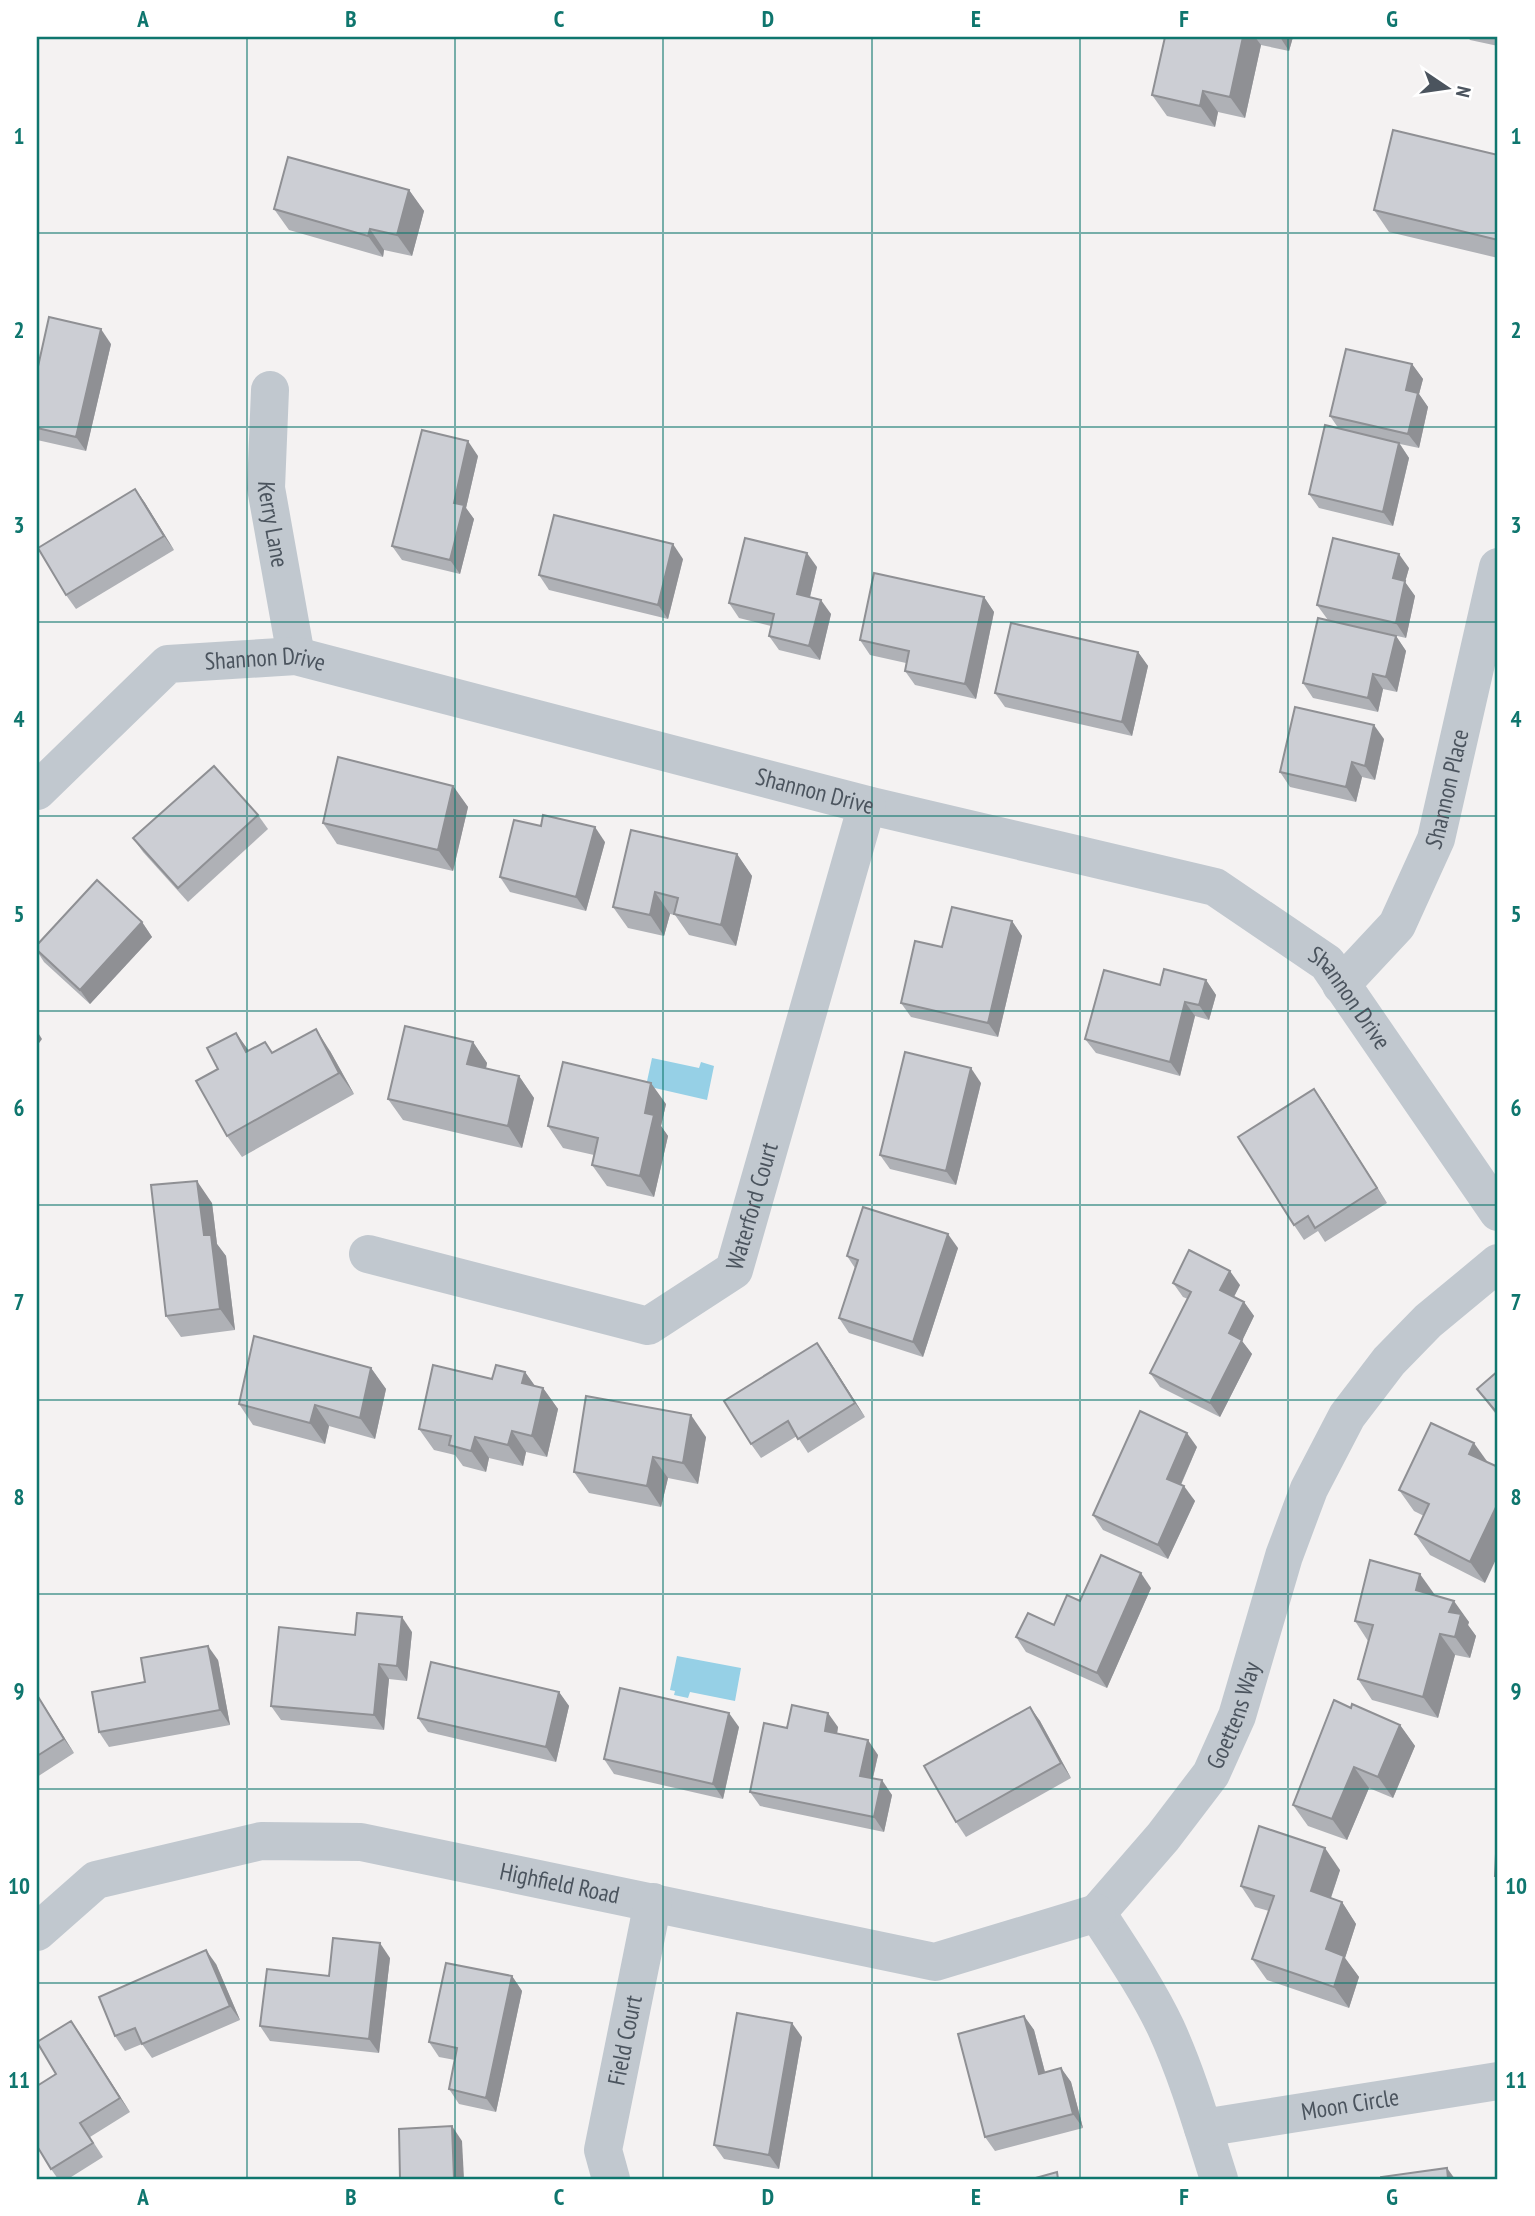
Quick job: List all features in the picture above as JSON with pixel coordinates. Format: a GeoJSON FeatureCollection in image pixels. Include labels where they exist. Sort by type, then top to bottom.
{"type":"FeatureCollection","features":[{"type":"Feature","properties":{"kind":"street","name":"Kerry Lane"},"geometry":{"type":"LineString","coordinates":[[270,390],[266,488],[296,656]]}},
{"type":"Feature","properties":{"kind":"street","name":"Shannon Place"},"geometry":{"type":"LineString","coordinates":[[1341,985],[1396,925],[1436,839],[1498,567]]}},
{"type":"Feature","properties":{"kind":"street","name":"Shannon Drive"},"geometry":{"type":"LineString","coordinates":[[37,791],[168,664],[296,656],[867,804],[1215,887],[1327,963],[1498,1212]]}},
{"type":"Feature","properties":{"kind":"street","name":"Waterford Court"},"geometry":{"type":"LineString","coordinates":[[368,1254],[648,1326],[734,1270],[867,804]]}},
{"type":"Feature","properties":{"kind":"street","name":"Goettens Way"},"geometry":{"type":"LineString","coordinates":[[1097,1913],[1163,1837],[1211,1774],[1237,1716],[1284,1556],[1309,1489],[1347,1416],[1389,1361],[1428,1321],[1498,1263]]}},
{"type":"Feature","properties":{"kind":"street","name":"Highfield Road"},"geometry":{"type":"LineString","coordinates":[[37,1932],[96,1880],[261,1841],[361,1842],[935,1962],[1097,1913]]}},
{"type":"Feature","properties":{"kind":"street","name":"Field Court"},"geometry":{"type":"LineString","coordinates":[[611,2179],[603,2151],[653,1902]]}},
{"type":"Feature","properties":{"kind":"street"},"geometry":{"type":"LineString","coordinates":[[1097,1913],[1132,1967],[1166,2028],[1219,2179]]}},
{"type":"Feature","properties":{"kind":"street","name":"Moon Circle"},"geometry":{"type":"LineString","coordinates":[[1203,2128],[1498,2081]]}},
{"type":"Feature","properties":{"kind":"water"},"geometry":{"type":"Polygon","coordinates":[[[652,1058],[699,1068],[701,1062],[714,1066],[707,1100],[646,1086],[652,1058]]]}},
{"type":"Feature","properties":{"kind":"water"},"geometry":{"type":"Polygon","coordinates":[[[677,1656],[741,1668],[735,1701],[690,1692],[688,1698],[674,1695],[675,1691],[670,1690],[677,1656]]]}},
{"type":"Feature","properties":{"kind":"building"},"geometry":{"type":"Polygon","coordinates":[[[1165,37],[1243,37],[1230,97],[1203,91],[1200,106],[1152,95],[1165,37]]]}},
{"type":"Feature","properties":{"kind":"building"},"geometry":{"type":"Polygon","coordinates":[[[1393,130],[1498,155],[1498,240],[1374,210],[1393,130]]]}},
{"type":"Feature","properties":{"kind":"building"},"geometry":{"type":"Polygon","coordinates":[[[288,157],[409,190],[397,235],[370,229],[368,236],[274,209],[288,157]]]}},
{"type":"Feature","properties":{"kind":"building"},"geometry":{"type":"Polygon","coordinates":[[[49,317],[101,329],[76,437],[37,428],[37,371],[49,317]]]}},
{"type":"Feature","properties":{"kind":"building"},"geometry":{"type":"Polygon","coordinates":[[[1346,349],[1412,364],[1406,390],[1418,393],[1408,434],[1330,416],[1346,349]]]}},
{"type":"Feature","properties":{"kind":"building"},"geometry":{"type":"Polygon","coordinates":[[[1325,425],[1399,443],[1383,512],[1309,494],[1325,425]]]}},
{"type":"Feature","properties":{"kind":"building"},"geometry":{"type":"Polygon","coordinates":[[[422,430],[468,441],[454,503],[464,505],[450,560],[392,546],[422,430]]]}},
{"type":"Feature","properties":{"kind":"building"},"geometry":{"type":"Polygon","coordinates":[[[135,489],[164,536],[66,595],[38,548],[135,489]]]}},
{"type":"Feature","properties":{"kind":"building"},"geometry":{"type":"Polygon","coordinates":[[[554,515],[673,544],[658,605],[539,575],[554,515]]]}},
{"type":"Feature","properties":{"kind":"building"},"geometry":{"type":"Polygon","coordinates":[[[745,538],[807,553],[797,594],[821,600],[809,646],[769,636],[774,614],[729,603],[745,538]]]}},
{"type":"Feature","properties":{"kind":"building"},"geometry":{"type":"Polygon","coordinates":[[[1333,538],[1399,554],[1393,578],[1405,581],[1396,623],[1317,605],[1333,538]]]}},
{"type":"Feature","properties":{"kind":"building"},"geometry":{"type":"Polygon","coordinates":[[[874,573],[984,597],[965,684],[905,671],[909,651],[860,640],[874,573]]]}},
{"type":"Feature","properties":{"kind":"building"},"geometry":{"type":"Polygon","coordinates":[[[1318,618],[1396,636],[1386,677],[1373,674],[1368,698],[1303,683],[1318,618]]]}},
{"type":"Feature","properties":{"kind":"building"},"geometry":{"type":"Polygon","coordinates":[[[1011,623],[1138,652],[1122,722],[995,693],[1011,623]]]}},
{"type":"Feature","properties":{"kind":"building"},"geometry":{"type":"Polygon","coordinates":[[[1295,707],[1374,725],[1365,766],[1352,762],[1346,787],[1280,772],[1295,707]]]}},
{"type":"Feature","properties":{"kind":"building"},"geometry":{"type":"Polygon","coordinates":[[[338,757],[453,786],[438,850],[323,823],[338,757]]]}},
{"type":"Feature","properties":{"kind":"building"},"geometry":{"type":"Polygon","coordinates":[[[214,766],[258,815],[178,888],[133,838],[214,766]]]}},
{"type":"Feature","properties":{"kind":"building"},"geometry":{"type":"Polygon","coordinates":[[[543,815],[595,827],[576,897],[500,877],[514,820],[541,826],[543,815]]]}},
{"type":"Feature","properties":{"kind":"building"},"geometry":{"type":"Polygon","coordinates":[[[631,830],[737,854],[721,925],[674,914],[678,898],[655,892],[650,915],[613,907],[631,830]]]}},
{"type":"Feature","properties":{"kind":"building"},"geometry":{"type":"Polygon","coordinates":[[[97,880],[142,922],[80,990],[37,950],[37,945],[97,880]]]}},
{"type":"Feature","properties":{"kind":"building"},"geometry":{"type":"Polygon","coordinates":[[[952,907],[1012,921],[988,1023],[901,1003],[915,941],[942,947],[952,907]]]}},
{"type":"Feature","properties":{"kind":"building"},"geometry":{"type":"Polygon","coordinates":[[[1164,969],[1206,980],[1199,1005],[1185,1002],[1170,1062],[1085,1039],[1104,970],[1160,985],[1164,969]]]}},
{"type":"Feature","properties":{"kind":"building"},"geometry":{"type":"Polygon","coordinates":[[[405,1026],[473,1042],[467,1064],[519,1076],[508,1126],[388,1099],[405,1026]]]}},
{"type":"Feature","properties":{"kind":"building"},"geometry":{"type":"Polygon","coordinates":[[[316,1029],[339,1073],[227,1136],[196,1081],[218,1069],[207,1048],[236,1033],[246,1052],[265,1042],[272,1053],[316,1029]]]}},
{"type":"Feature","properties":{"kind":"building"},"geometry":{"type":"Polygon","coordinates":[[[905,1052],[971,1068],[946,1171],[880,1155],[905,1052]]]}},
{"type":"Feature","properties":{"kind":"building"},"geometry":{"type":"Polygon","coordinates":[[[563,1062],[651,1083],[645,1113],[654,1115],[640,1176],[592,1165],[598,1138],[548,1126],[563,1062]]]}},
{"type":"Feature","properties":{"kind":"building"},"geometry":{"type":"Polygon","coordinates":[[[1314,1089],[1377,1188],[1315,1228],[1308,1216],[1294,1225],[1238,1137],[1314,1089]]]}},
{"type":"Feature","properties":{"kind":"building"},"geometry":{"type":"Polygon","coordinates":[[[197,1181],[204,1235],[211,1235],[220,1309],[166,1316],[151,1185],[197,1181]]]}},
{"type":"Feature","properties":{"kind":"building"},"geometry":{"type":"Polygon","coordinates":[[[863,1207],[948,1234],[913,1342],[839,1318],[858,1260],[847,1256],[863,1207]]]}},
{"type":"Feature","properties":{"kind":"building"},"geometry":{"type":"Polygon","coordinates":[[[1189,1250],[1230,1271],[1220,1290],[1244,1302],[1229,1333],[1242,1340],[1210,1403],[1150,1373],[1191,1292],[1173,1283],[1189,1250]]]}},
{"type":"Feature","properties":{"kind":"building"},"geometry":{"type":"Polygon","coordinates":[[[254,1336],[371,1368],[360,1418],[315,1405],[310,1423],[239,1404],[254,1336]]]}},
{"type":"Feature","properties":{"kind":"building"},"geometry":{"type":"Polygon","coordinates":[[[817,1343],[855,1403],[798,1439],[788,1421],[751,1444],[724,1401],[817,1343]]]}},
{"type":"Feature","properties":{"kind":"building"},"geometry":{"type":"Polygon","coordinates":[[[433,1365],[492,1379],[496,1365],[525,1372],[522,1383],[543,1388],[532,1436],[512,1431],[508,1445],[475,1437],[471,1451],[449,1445],[451,1436],[419,1429],[433,1365]]]}},
{"type":"Feature","properties":{"kind":"building"},"geometry":{"type":"Polygon","coordinates":[[[1498,1371],[1498,1414],[1477,1389],[1498,1371]]]}},
{"type":"Feature","properties":{"kind":"building"},"geometry":{"type":"Polygon","coordinates":[[[586,1396],[691,1415],[683,1463],[653,1457],[647,1486],[574,1472],[586,1396]]]}},
{"type":"Feature","properties":{"kind":"building"},"geometry":{"type":"Polygon","coordinates":[[[1140,1411],[1187,1433],[1167,1479],[1184,1486],[1158,1545],[1093,1515],[1140,1411]]]}},
{"type":"Feature","properties":{"kind":"building"},"geometry":{"type":"Polygon","coordinates":[[[1431,1423],[1474,1443],[1469,1454],[1498,1467],[1498,1503],[1470,1562],[1415,1534],[1429,1504],[1399,1490],[1431,1423]]]}},
{"type":"Feature","properties":{"kind":"building"},"geometry":{"type":"Polygon","coordinates":[[[1101,1555],[1141,1573],[1097,1673],[1016,1637],[1028,1613],[1054,1625],[1067,1595],[1080,1601],[1101,1555]]]}},
{"type":"Feature","properties":{"kind":"building"},"geometry":{"type":"Polygon","coordinates":[[[1370,1560],[1420,1574],[1416,1590],[1454,1601],[1449,1612],[1461,1614],[1455,1637],[1440,1634],[1423,1697],[1358,1679],[1373,1625],[1355,1621],[1370,1560]]]}},
{"type":"Feature","properties":{"kind":"building"},"geometry":{"type":"Polygon","coordinates":[[[357,1613],[402,1617],[397,1666],[379,1664],[374,1715],[271,1706],[279,1627],[355,1635],[357,1613]]]}},
{"type":"Feature","properties":{"kind":"building"},"geometry":{"type":"Polygon","coordinates":[[[208,1646],[220,1710],[99,1732],[92,1692],[145,1682],[141,1658],[208,1646]]]}},
{"type":"Feature","properties":{"kind":"building"},"geometry":{"type":"Polygon","coordinates":[[[431,1662],[559,1692],[546,1747],[418,1718],[431,1662]]]}},
{"type":"Feature","properties":{"kind":"building"},"geometry":{"type":"Polygon","coordinates":[[[620,1688],[729,1713],[713,1784],[604,1759],[620,1688]]]}},
{"type":"Feature","properties":{"kind":"building"},"geometry":{"type":"Polygon","coordinates":[[[37,1695],[64,1739],[37,1756],[37,1695]]]}},
{"type":"Feature","properties":{"kind":"building"},"geometry":{"type":"Polygon","coordinates":[[[1334,1700],[1351,1708],[1352,1704],[1400,1725],[1378,1777],[1354,1767],[1332,1819],[1293,1805],[1334,1700]]]}},
{"type":"Feature","properties":{"kind":"building"},"geometry":{"type":"Polygon","coordinates":[[[792,1705],[828,1713],[825,1731],[868,1740],[860,1776],[882,1780],[874,1817],[750,1792],[764,1723],[787,1728],[792,1705]]]}},
{"type":"Feature","properties":{"kind":"building"},"geometry":{"type":"Polygon","coordinates":[[[1030,1707],[1061,1763],[956,1822],[924,1766],[1030,1707]]]}},
{"type":"Feature","properties":{"kind":"building"},"geometry":{"type":"Polygon","coordinates":[[[1498,1809],[1498,1876],[1495,1876],[1498,1809]]]}},
{"type":"Feature","properties":{"kind":"building"},"geometry":{"type":"Polygon","coordinates":[[[1259,1826],[1325,1848],[1311,1891],[1342,1902],[1326,1949],[1344,1956],[1334,1987],[1252,1959],[1274,1896],[1241,1886],[1259,1826]]]}},
{"type":"Feature","properties":{"kind":"building"},"geometry":{"type":"Polygon","coordinates":[[[333,1938],[380,1943],[369,2039],[260,2026],[267,1969],[329,1976],[333,1938]]]}},
{"type":"Feature","properties":{"kind":"building"},"geometry":{"type":"Polygon","coordinates":[[[206,1950],[230,2006],[142,2044],[135,2028],[115,2036],[99,1997],[206,1950]]]}},
{"type":"Feature","properties":{"kind":"building"},"geometry":{"type":"Polygon","coordinates":[[[446,1963],[512,1976],[486,2098],[449,2089],[457,2048],[429,2042],[446,1963]]]}},
{"type":"Feature","properties":{"kind":"building"},"geometry":{"type":"Polygon","coordinates":[[[737,2013],[792,2023],[769,2155],[714,2145],[737,2013]]]}},
{"type":"Feature","properties":{"kind":"building"},"geometry":{"type":"Polygon","coordinates":[[[1024,2016],[1039,2074],[1061,2068],[1073,2114],[985,2137],[958,2034],[1024,2016]]]}},
{"type":"Feature","properties":{"kind":"building"},"geometry":{"type":"Polygon","coordinates":[[[71,2021],[120,2098],[80,2123],[93,2143],[51,2169],[37,2146],[37,2086],[56,2074],[37,2042],[71,2021]]]}},
{"type":"Feature","properties":{"kind":"building"},"geometry":{"type":"Polygon","coordinates":[[[452,2126],[454,2179],[400,2179],[399,2129],[452,2126]]]}},
{"type":"Feature","properties":{"kind":"building"},"geometry":{"type":"Polygon","coordinates":[[[1447,2168],[1448,2179],[1381,2179],[1381,2177],[1447,2168]]]}},
{"type":"Feature","properties":{"kind":"building"},"geometry":{"type":"Polygon","coordinates":[[[1057,2172],[1058,2179],[1032,2179],[1057,2172]]]}}]}
